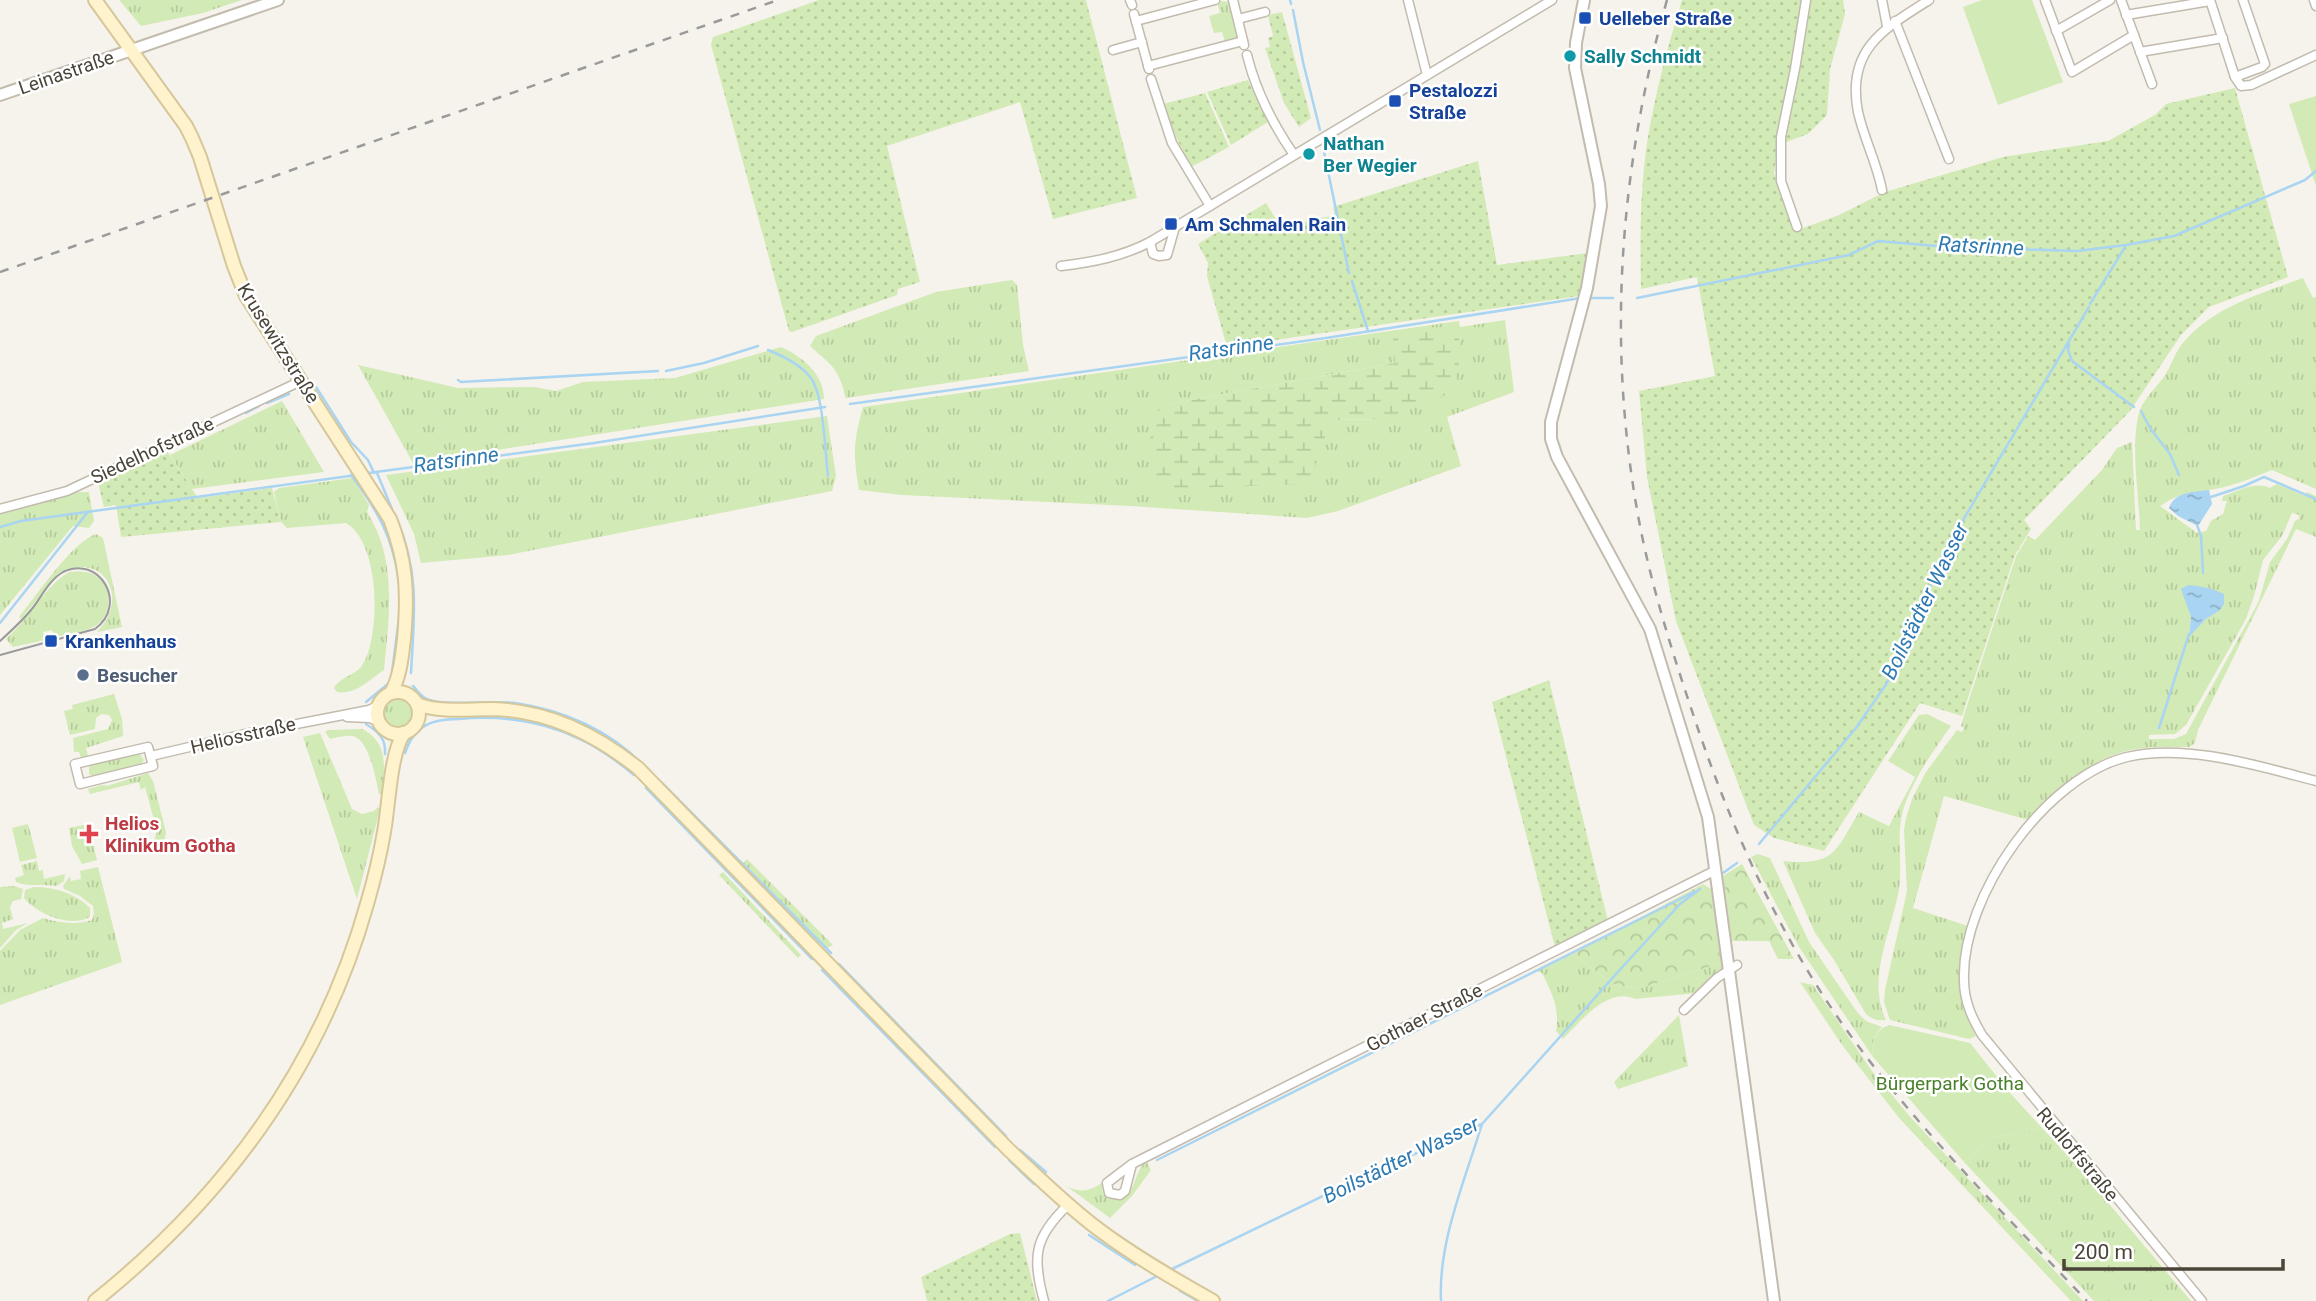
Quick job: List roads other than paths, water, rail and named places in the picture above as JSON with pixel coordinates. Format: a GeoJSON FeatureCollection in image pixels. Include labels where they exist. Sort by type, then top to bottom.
{"type":"FeatureCollection","features":[{"type":"Feature","properties":{"kind":"main road","name":"Krusewitzstraße"},"geometry":{"type":"LineString","coordinates":[[95,0],[192,138],[240,282],[253,308],[390,519],[401,547],[408,597],[402,659]]}},
{"type":"Feature","properties":{"kind":"main road"},"geometry":{"type":"LineString","coordinates":[[393,769],[389,732],[378,721],[377,706],[391,693],[402,659]]}},
{"type":"Feature","properties":{"kind":"main road"},"geometry":{"type":"LineString","coordinates":[[95,1301],[148,1257],[193,1213],[254,1138],[297,1071],[331,1003],[359,930],[384,831],[400,740],[418,720],[402,659]]}},
{"type":"Feature","properties":{"kind":"main road"},"geometry":{"type":"LineString","coordinates":[[391,693],[458,710],[512,710],[549,718],[587,733],[620,754],[638,768],[1008,1149],[1068,1205],[1099,1230],[1157,1269],[1213,1301]]}},
{"type":"Feature","properties":{"kind":"main road"},"geometry":{"type":"LineString","coordinates":[[418,720],[458,710]]}},
{"type":"Feature","properties":{"kind":"main road"},"geometry":{"type":"LineString","coordinates":[[389,732],[404,733]]}},
{"type":"Feature","properties":{"kind":"street","name":"Leinastraße"},"geometry":{"type":"LineString","coordinates":[[0,95],[278,0]]}},
{"type":"Feature","properties":{"kind":"street"},"geometry":{"type":"LineString","coordinates":[[1215,0],[1135,18],[1148,68],[1244,43],[1233,0]]}},
{"type":"Feature","properties":{"kind":"street"},"geometry":{"type":"LineString","coordinates":[[1408,0],[1426,75]]}},
{"type":"Feature","properties":{"kind":"street"},"geometry":{"type":"LineString","coordinates":[[1061,266],[1127,254],[1150,242],[1552,0]]}},
{"type":"Feature","properties":{"kind":"street"},"geometry":{"type":"LineString","coordinates":[[1584,0],[1576,43],[1576,68],[1601,206],[1585,296],[1554,410],[1551,439],[1557,457],[1650,629],[1708,817],[1733,968],[1774,1301]]}},
{"type":"Feature","properties":{"kind":"street"},"geometry":{"type":"LineString","coordinates":[[1797,228],[1781,181],[1781,137],[1806,0]]}},
{"type":"Feature","properties":{"kind":"street"},"geometry":{"type":"LineString","coordinates":[[1882,0],[1949,159]]}},
{"type":"Feature","properties":{"kind":"street"},"geometry":{"type":"LineString","coordinates":[[1882,190],[1858,112],[1856,77],[1873,40],[1891,24],[1929,0]]}},
{"type":"Feature","properties":{"kind":"street"},"geometry":{"type":"LineString","coordinates":[[2045,0],[2072,72],[2134,35]]}},
{"type":"Feature","properties":{"kind":"street"},"geometry":{"type":"LineString","coordinates":[[2056,32],[2110,0]]}},
{"type":"Feature","properties":{"kind":"street"},"geometry":{"type":"LineString","coordinates":[[2121,0],[2152,84]]}},
{"type":"Feature","properties":{"kind":"street"},"geometry":{"type":"LineString","coordinates":[[2126,15],[2210,0],[2237,80],[2245,86],[2316,55]]}},
{"type":"Feature","properties":{"kind":"street"},"geometry":{"type":"LineString","coordinates":[[2237,80],[2265,64],[2243,0]]}},
{"type":"Feature","properties":{"kind":"street"},"geometry":{"type":"LineString","coordinates":[[2314,0],[2316,6]]}},
{"type":"Feature","properties":{"kind":"street"},"geometry":{"type":"LineString","coordinates":[[1238,19],[1265,12]]}},
{"type":"Feature","properties":{"kind":"street"},"geometry":{"type":"LineString","coordinates":[[2140,52],[2223,38]]}},
{"type":"Feature","properties":{"kind":"street"},"geometry":{"type":"LineString","coordinates":[[1113,50],[1142,42]]}},
{"type":"Feature","properties":{"kind":"street"},"geometry":{"type":"LineString","coordinates":[[1247,55],[1258,92],[1294,155]]}},
{"type":"Feature","properties":{"kind":"street"},"geometry":{"type":"LineString","coordinates":[[1152,79],[1172,143],[1210,206]]}},
{"type":"Feature","properties":{"kind":"street"},"geometry":{"type":"LineString","coordinates":[[1150,242],[1153,254],[1159,257],[1167,254],[1175,227]]}},
{"type":"Feature","properties":{"kind":"street","name":"Siedelhofstraße"},"geometry":{"type":"LineString","coordinates":[[0,509],[67,491],[301,381]]}},
{"type":"Feature","properties":{"kind":"street"},"geometry":{"type":"LineString","coordinates":[[337,716],[377,706]]}},
{"type":"Feature","properties":{"kind":"street"},"geometry":{"type":"LineString","coordinates":[[337,716],[378,721]]}},
{"type":"Feature","properties":{"kind":"street","name":"Heliosstraße"},"geometry":{"type":"LineString","coordinates":[[149,752],[153,766],[80,784],[75,764],[337,716]]}},
{"type":"Feature","properties":{"kind":"street","name":"Rudloffstraße"},"geometry":{"type":"LineString","coordinates":[[2202,1301],[1982,1035],[1966,999],[1966,956],[1984,896],[2010,849],[2048,806],[2071,786],[2100,767],[2125,758],[2167,752],[2230,761],[2316,781]]}},
{"type":"Feature","properties":{"kind":"street","name":"Gothaer Straße"},"geometry":{"type":"LineString","coordinates":[[1132,1164],[1716,870]]}},
{"type":"Feature","properties":{"kind":"street"},"geometry":{"type":"LineString","coordinates":[[1684,1010],[1717,978],[1733,968]]}},
{"type":"Feature","properties":{"kind":"street"},"geometry":{"type":"LineString","coordinates":[[1044,1301],[1037,1273],[1037,1249],[1046,1227],[1068,1205]]}},
{"type":"Feature","properties":{"kind":"water"},"geometry":{"type":"Polygon","coordinates":[[[2209,490],[2212,504],[2198,526],[2169,508],[2180,495],[2209,490]]]}},
{"type":"Feature","properties":{"kind":"water"},"geometry":{"type":"Polygon","coordinates":[[[2188,585],[2224,594],[2224,604],[2219,611],[2206,619],[2189,637],[2191,617],[2181,589],[2188,585]]]}},
{"type":"Feature","properties":{"kind":"waterway"},"geometry":{"type":"LineString","coordinates":[[1290,0],[1291,4]]}},
{"type":"Feature","properties":{"kind":"waterway"},"geometry":{"type":"LineString","coordinates":[[1293,10],[1320,130]]}},
{"type":"Feature","properties":{"kind":"waterway"},"geometry":{"type":"LineString","coordinates":[[1322,142],[1349,273]]}},
{"type":"Feature","properties":{"kind":"waterway","name":"Ratsrinne"},"geometry":{"type":"LineString","coordinates":[[1637,298],[1849,255],[1878,241],[1948,247],[2077,251],[2126,245],[2174,236],[2305,180],[2316,171]]}},
{"type":"Feature","properties":{"kind":"waterway","name":"Boilstädter Wasser"},"geometry":{"type":"LineString","coordinates":[[2090,304],[2125,247]]}},
{"type":"Feature","properties":{"kind":"waterway"},"geometry":{"type":"LineString","coordinates":[[1352,281],[1368,331]]}},
{"type":"Feature","properties":{"kind":"waterway","name":"Ratsrinne"},"geometry":{"type":"LineString","coordinates":[[850,404],[1326,338],[1581,298]]}},
{"type":"Feature","properties":{"kind":"waterway","name":"Ratsrinne"},"geometry":{"type":"LineString","coordinates":[[1588,298],[1613,298]]}},
{"type":"Feature","properties":{"kind":"waterway","name":"Boilstädter Wasser"},"geometry":{"type":"LineString","coordinates":[[1759,844],[1856,728],[1887,683],[1943,554],[2089,307]]}},
{"type":"Feature","properties":{"kind":"waterway"},"geometry":{"type":"LineString","coordinates":[[2069,344],[2072,361],[2134,407]]}},
{"type":"Feature","properties":{"kind":"waterway"},"geometry":{"type":"LineString","coordinates":[[666,371],[704,363],[758,346]]}},
{"type":"Feature","properties":{"kind":"waterway"},"geometry":{"type":"LineString","coordinates":[[768,350],[796,364],[815,385],[821,409],[828,476]]}},
{"type":"Feature","properties":{"kind":"waterway"},"geometry":{"type":"LineString","coordinates":[[458,380],[461,382],[658,371]]}},
{"type":"Feature","properties":{"kind":"waterway"},"geometry":{"type":"LineString","coordinates":[[316,387],[351,442],[368,460],[374,473]]}},
{"type":"Feature","properties":{"kind":"waterway"},"geometry":{"type":"LineString","coordinates":[[267,403],[289,394]]}},
{"type":"Feature","properties":{"kind":"waterway"},"geometry":{"type":"LineString","coordinates":[[246,413],[259,406]]}},
{"type":"Feature","properties":{"kind":"waterway","name":"Ratsrinne"},"geometry":{"type":"LineString","coordinates":[[368,473],[594,443],[825,407]]}},
{"type":"Feature","properties":{"kind":"waterway"},"geometry":{"type":"LineString","coordinates":[[2141,411],[2170,454],[2179,475]]}},
{"type":"Feature","properties":{"kind":"waterway"},"geometry":{"type":"LineString","coordinates":[[377,473],[392,509]]}},
{"type":"Feature","properties":{"kind":"waterway"},"geometry":{"type":"LineString","coordinates":[[351,475],[383,525],[393,551],[399,582]]}},
{"type":"Feature","properties":{"kind":"waterway","name":"Ratsrinne"},"geometry":{"type":"LineString","coordinates":[[0,527],[21,521],[357,475]]}},
{"type":"Feature","properties":{"kind":"waterway"},"geometry":{"type":"LineString","coordinates":[[2211,497],[2264,477],[2316,499]]}},
{"type":"Feature","properties":{"kind":"waterway"},"geometry":{"type":"LineString","coordinates":[[0,623],[87,513]]}},
{"type":"Feature","properties":{"kind":"waterway"},"geometry":{"type":"LineString","coordinates":[[398,522],[413,579],[411,673]]}},
{"type":"Feature","properties":{"kind":"waterway"},"geometry":{"type":"LineString","coordinates":[[2197,525],[2201,536],[2203,573]]}},
{"type":"Feature","properties":{"kind":"waterway"},"geometry":{"type":"LineString","coordinates":[[392,672],[400,610]]}},
{"type":"Feature","properties":{"kind":"waterway"},"geometry":{"type":"LineString","coordinates":[[2159,728],[2189,634]]}},
{"type":"Feature","properties":{"kind":"waterway"},"geometry":{"type":"LineString","coordinates":[[366,702],[389,683]]}},
{"type":"Feature","properties":{"kind":"waterway"},"geometry":{"type":"LineString","coordinates":[[413,686],[431,701],[515,703],[568,716],[600,732],[643,765]]}},
{"type":"Feature","properties":{"kind":"waterway"},"geometry":{"type":"LineString","coordinates":[[405,753],[414,735],[431,723],[450,719],[506,719],[551,728],[580,739],[608,755],[634,775]]}},
{"type":"Feature","properties":{"kind":"waterway"},"geometry":{"type":"LineString","coordinates":[[366,724],[381,736],[385,754]]}},
{"type":"Feature","properties":{"kind":"waterway"},"geometry":{"type":"LineString","coordinates":[[661,782],[831,953]]}},
{"type":"Feature","properties":{"kind":"waterway"},"geometry":{"type":"LineString","coordinates":[[646,788],[812,959]]}},
{"type":"Feature","properties":{"kind":"waterway","name":"Boilstädter Wasser"},"geometry":{"type":"LineString","coordinates":[[1723,873],[1737,863]]}},
{"type":"Feature","properties":{"kind":"waterway","name":"Boilstädter Wasser"},"geometry":{"type":"LineString","coordinates":[[1170,1270],[1358,1179],[1482,1124],[1680,904],[1700,889]]}},
{"type":"Feature","properties":{"kind":"waterway"},"geometry":{"type":"LineString","coordinates":[[1157,1160],[1694,892]]}},
{"type":"Feature","properties":{"kind":"waterway"},"geometry":{"type":"LineString","coordinates":[[839,964],[1006,1136]]}},
{"type":"Feature","properties":{"kind":"waterway"},"geometry":{"type":"LineString","coordinates":[[822,970],[995,1147]]}},
{"type":"Feature","properties":{"kind":"waterway"},"geometry":{"type":"LineString","coordinates":[[1441,1301],[1441,1279],[1448,1234],[1482,1124]]}},
{"type":"Feature","properties":{"kind":"waterway"},"geometry":{"type":"LineString","coordinates":[[1020,1150],[1046,1172]]}},
{"type":"Feature","properties":{"kind":"waterway"},"geometry":{"type":"LineString","coordinates":[[1009,1160],[1034,1184]]}},
{"type":"Feature","properties":{"kind":"waterway"},"geometry":{"type":"LineString","coordinates":[[1089,1235],[1135,1265]]}},
{"type":"Feature","properties":{"kind":"waterway","name":"Boilstädter Wasser"},"geometry":{"type":"LineString","coordinates":[[1108,1301],[1161,1274]]}},
{"type":"Feature","properties":{"kind":"waterway"},"geometry":{"type":"LineString","coordinates":[[1180,1291],[1198,1301]]}},
{"type":"Feature","properties":{"kind":"tram line"},"geometry":{"type":"LineString","coordinates":[[0,641],[24,618],[49,584],[63,572],[76,568],[88,570],[105,584],[109,607],[105,619],[95,629],[0,655]]}},
{"type":"Feature","properties":{"kind":"railway"},"geometry":{"type":"LineString","coordinates":[[0,272],[778,0]]}},
{"type":"Feature","properties":{"kind":"railway"},"geometry":{"type":"LineString","coordinates":[[1667,0],[1637,131],[1622,264],[1621,331],[1623,398],[1641,531],[1683,684],[1717,782],[1748,857],[1784,930],[1826,1000],[1854,1041],[1917,1119],[2087,1301]]}},
{"type":"Feature","properties":{"kind":"place","name":"Uelleber Straße"},"geometry":{"type":"Point","coordinates":[1585,18]}},
{"type":"Feature","properties":{"kind":"place","name":"Sally Schmidt"},"geometry":{"type":"Point","coordinates":[1570,56]}},
{"type":"Feature","properties":{"kind":"place","name":"Pestalozzi Straße"},"geometry":{"type":"Point","coordinates":[1395,101]}},
{"type":"Feature","properties":{"kind":"place","name":"Nathan Ber Wegier"},"geometry":{"type":"Point","coordinates":[1309,154]}},
{"type":"Feature","properties":{"kind":"place","name":"Am Schmalen Rain"},"geometry":{"type":"Point","coordinates":[1171,224]}},
{"type":"Feature","properties":{"kind":"place","name":"Krankenhaus"},"geometry":{"type":"Point","coordinates":[51,641]}},
{"type":"Feature","properties":{"kind":"place","name":"Besucher"},"geometry":{"type":"Point","coordinates":[83,675]}},
{"type":"Feature","properties":{"kind":"place","name":"Helios Klinikum Gotha"},"geometry":{"type":"Point","coordinates":[89,834]}},
{"type":"Feature","properties":{"kind":"park label","name":"Bürgerpark Gotha"},"geometry":{"type":"Point","coordinates":[1950,1083]}}]}
